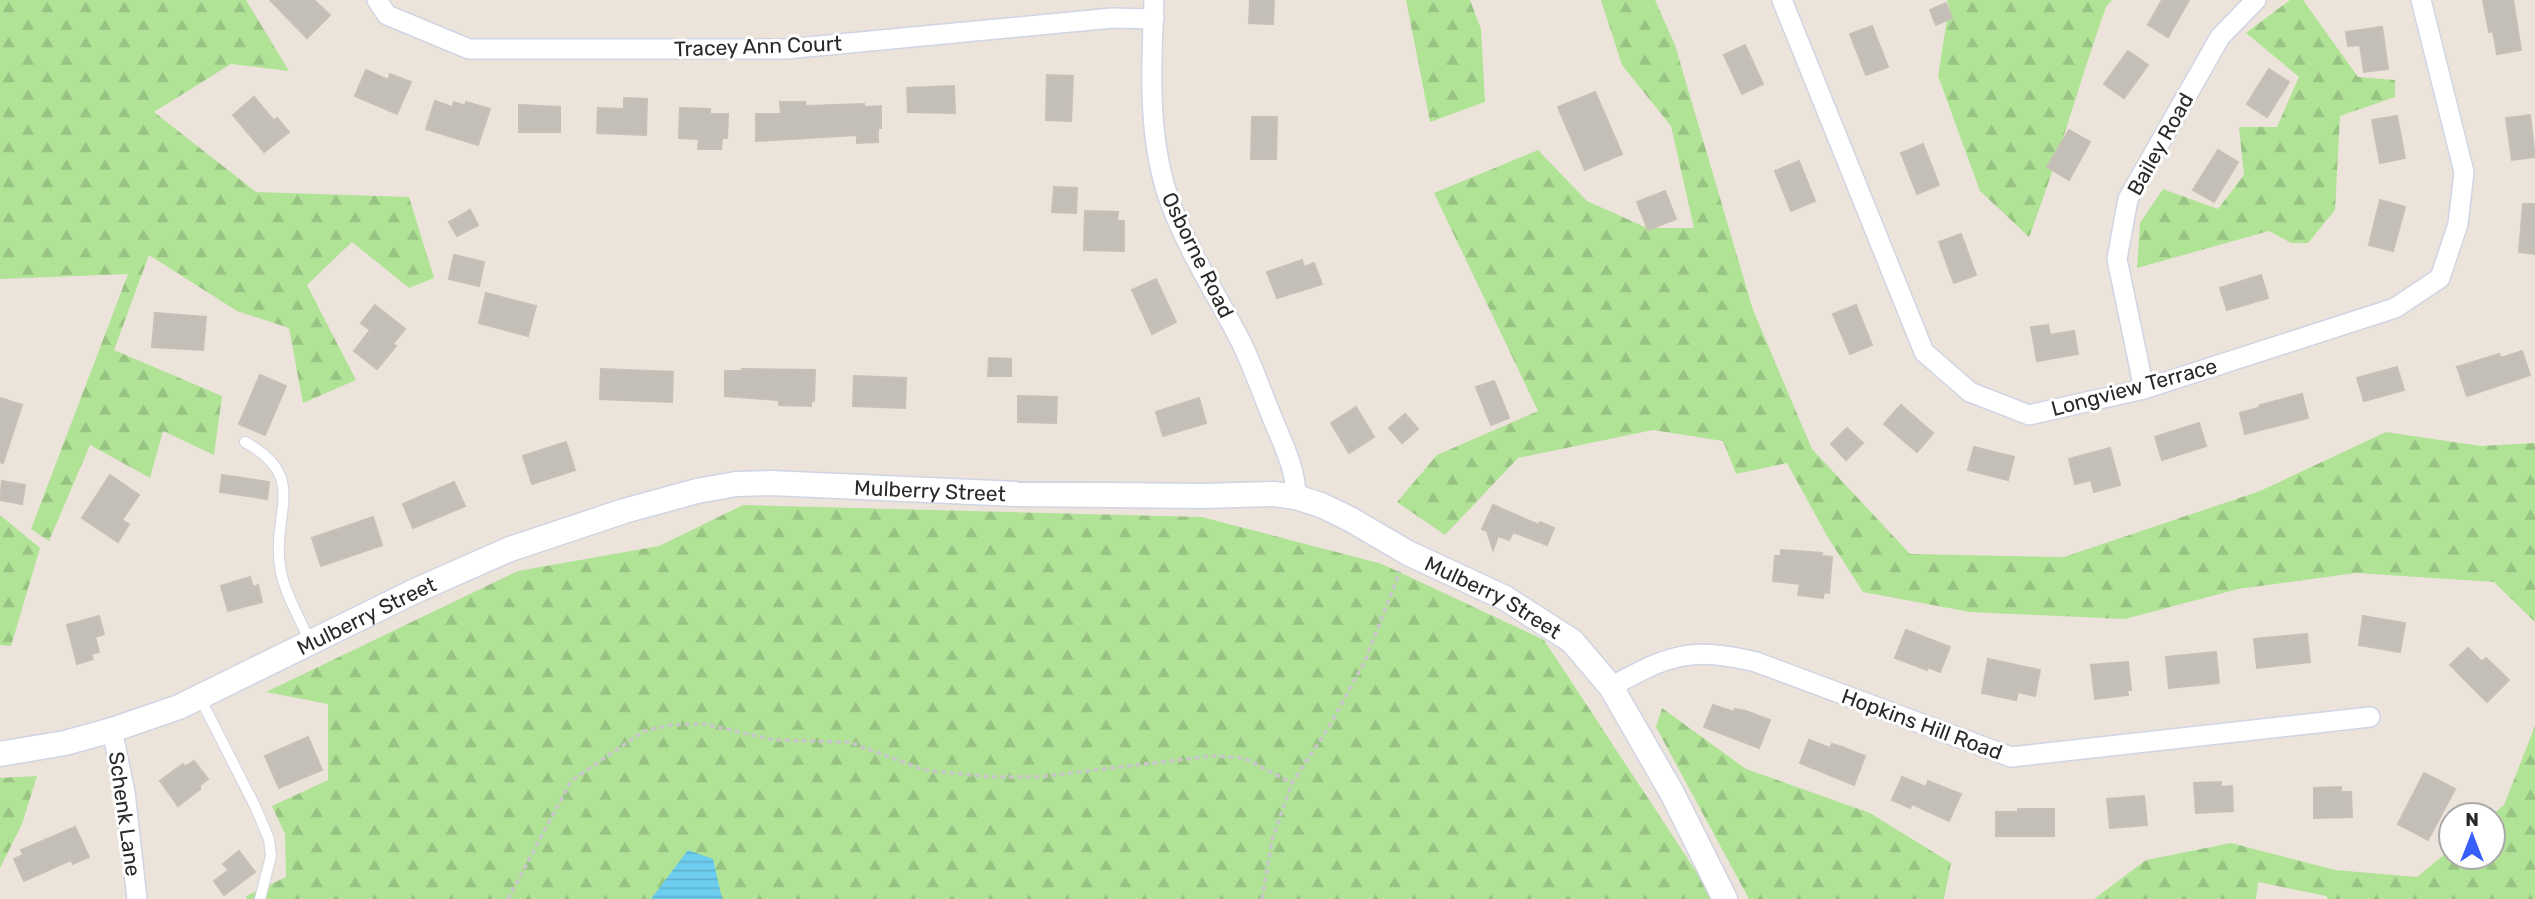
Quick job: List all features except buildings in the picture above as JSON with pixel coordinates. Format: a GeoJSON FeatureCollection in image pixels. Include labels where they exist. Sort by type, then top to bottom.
{"type":"FeatureCollection","features":[{"type":"Feature","properties":{"kind":"street","name":"Tracey Ann Court"},"geometry":{"type":"LineString","coordinates":[[377,0],[387,15],[469,49],[786,49],[1113,18],[1154,10]]}},
{"type":"Feature","properties":{"kind":"street","name":"Longview Terrace"},"geometry":{"type":"LineString","coordinates":[[1782,0],[1924,352],[1970,392],[2029,415],[2144,389],[2395,308],[2440,278],[2458,224],[2464,172],[2421,0]]}},
{"type":"Feature","properties":{"kind":"street","name":"Bailey Road"},"geometry":{"type":"LineString","coordinates":[[2144,389],[2117,259],[2128,199],[2220,37],[2256,0]]}},
{"type":"Feature","properties":{"kind":"street","name":"Osborne Road"},"geometry":{"type":"LineString","coordinates":[[1154,10],[1152,80],[1155,135],[1163,180],[1199,268],[1250,363],[1293,471],[1296,497]]}},
{"type":"Feature","properties":{"kind":"street","name":"Mulberry Street"},"geometry":{"type":"LineString","coordinates":[[0,754],[65,743],[111,730],[200,698],[415,591],[510,549],[624,511],[697,491],[736,484],[783,483],[1017,494],[1274,494],[1296,497],[1350,519],[1408,553],[1505,598],[1572,640],[1611,687],[1672,793],[1725,899]]}},
{"type":"Feature","properties":{"kind":"street","name":"Hopkins Hill Road"},"geometry":{"type":"LineString","coordinates":[[1611,687],[1663,660],[1687,654],[1723,654],[1756,662],[2011,757],[2370,717]]}},
{"type":"Feature","properties":{"kind":"street","name":"Schenk Lane"},"geometry":{"type":"LineString","coordinates":[[111,730],[125,792],[136,899]]}},
{"type":"Feature","properties":{"kind":"lane"},"geometry":{"type":"LineString","coordinates":[[245,442],[269,457],[280,474],[283,506],[279,564],[289,595],[311,643]]}},
{"type":"Feature","properties":{"kind":"lane"},"geometry":{"type":"LineString","coordinates":[[200,698],[269,839],[271,856],[260,899]]}},
{"type":"Feature","properties":{"kind":"path"},"geometry":{"type":"LineString","coordinates":[[1262,899],[1272,840],[1292,783],[1365,662],[1408,553]]}},
{"type":"Feature","properties":{"kind":"path"},"geometry":{"type":"LineString","coordinates":[[508,899],[571,781],[645,731],[670,724],[704,724],[774,740],[849,742],[924,770],[991,777],[1037,777],[1211,756],[1244,758],[1292,783]]}},
{"type":"Feature","properties":{"kind":"green space"},"geometry":{"type":"Polygon","coordinates":[[[0,0],[246,0],[289,71],[231,64],[154,112],[256,192],[409,197],[434,278],[409,288],[352,242],[307,285],[356,380],[303,403],[289,328],[237,311],[149,255],[114,350],[222,396],[214,455],[163,431],[150,478],[90,445],[49,541],[31,529],[128,274],[0,279],[0,0]]]}},
{"type":"Feature","properties":{"kind":"green space"},"geometry":{"type":"Polygon","coordinates":[[[1406,0],[1470,0],[1481,29],[1485,102],[1430,122],[1406,0]]]}},
{"type":"Feature","properties":{"kind":"green space"},"geometry":{"type":"Polygon","coordinates":[[[1601,0],[1655,0],[1675,45],[1753,310],[1812,449],[1910,554],[2064,557],[2260,491],[2386,432],[2481,446],[2535,443],[2535,622],[2494,582],[2356,573],[2238,589],[2125,619],[1970,612],[1863,592],[1827,536],[1787,463],[1736,474],[1723,441],[1653,430],[1518,458],[1445,535],[1397,502],[1437,455],[1538,411],[1434,193],[1538,150],[1587,201],[1647,228],[1694,228],[1671,126],[1622,65],[1601,0]]]}},
{"type":"Feature","properties":{"kind":"green space"},"geometry":{"type":"Polygon","coordinates":[[[1947,0],[2112,0],[2106,7],[2029,237],[1980,191],[1938,76],[1949,7],[1947,0]]]}},
{"type":"Feature","properties":{"kind":"green space"},"geometry":{"type":"Polygon","coordinates":[[[2290,0],[2303,0],[2358,77],[2395,80],[2395,97],[2340,116],[2335,210],[2308,243],[2291,243],[2269,231],[2137,268],[2140,223],[2163,189],[2218,209],[2244,175],[2239,127],[2277,127],[2299,77],[2246,33],[2290,0]]]}},
{"type":"Feature","properties":{"kind":"green space"},"geometry":{"type":"Polygon","coordinates":[[[743,505],[1202,517],[1382,564],[1544,640],[1707,888],[1711,899],[247,899],[246,896],[286,877],[285,834],[272,806],[328,780],[328,704],[266,692],[518,571],[659,546],[743,505]]]}},
{"type":"Feature","properties":{"kind":"green space"},"geometry":{"type":"Polygon","coordinates":[[[0,515],[40,548],[11,646],[0,645],[0,515]]]}},
{"type":"Feature","properties":{"kind":"green space"},"geometry":{"type":"Polygon","coordinates":[[[1662,708],[1746,769],[1870,813],[1951,863],[1944,899],[1749,899],[1656,727],[1662,708]]]}},
{"type":"Feature","properties":{"kind":"green space"},"geometry":{"type":"Polygon","coordinates":[[[2535,726],[2535,899],[2328,899],[2326,896],[2258,882],[2256,899],[2094,899],[2146,860],[2231,843],[2335,870],[2417,877],[2437,861],[2437,871],[2507,871],[2506,801],[2535,726]]]}},
{"type":"Feature","properties":{"kind":"green space"},"geometry":{"type":"Polygon","coordinates":[[[37,776],[22,824],[0,868],[0,778],[37,776]]]}},
{"type":"Feature","properties":{"kind":"water"},"geometry":{"type":"Polygon","coordinates":[[[688,850],[713,859],[722,899],[651,899],[688,850]]]}}]}
